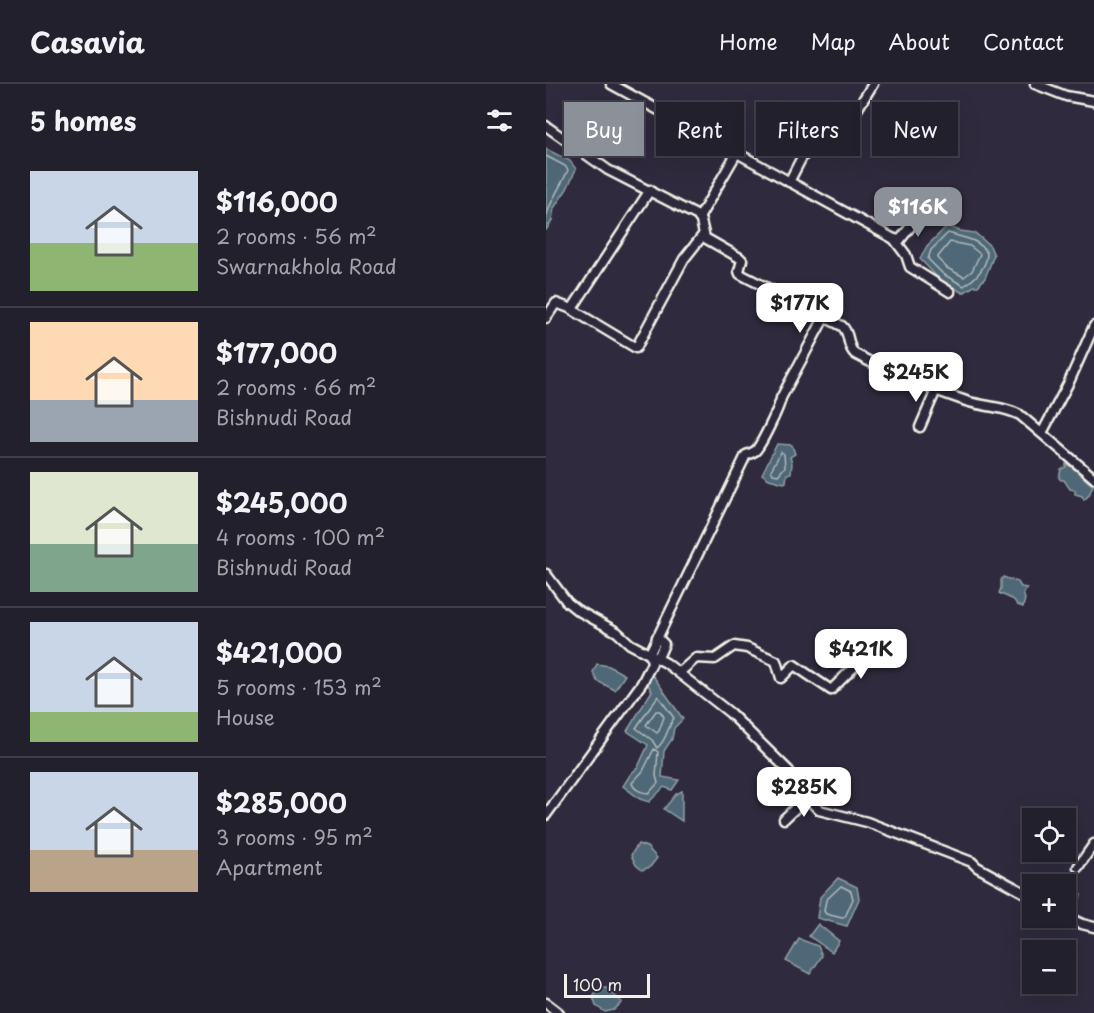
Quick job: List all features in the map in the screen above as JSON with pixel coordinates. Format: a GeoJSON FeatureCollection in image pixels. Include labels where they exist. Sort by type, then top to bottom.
{"type":"FeatureCollection","features":[{"type":"Feature","properties":{"kind":"street"},"geometry":{"type":"LineString","coordinates":[[611,84],[656,109]]}},
{"type":"Feature","properties":{"kind":"street"},"geometry":{"type":"LineString","coordinates":[[789,182],[801,159],[832,114],[848,124],[873,84]]}},
{"type":"Feature","properties":{"kind":"street"},"geometry":{"type":"LineString","coordinates":[[1035,84],[1066,96],[1094,101]]}},
{"type":"Feature","properties":{"kind":"street"},"geometry":{"type":"LineString","coordinates":[[546,126],[608,170],[650,190],[699,218]]}},
{"type":"Feature","properties":{"kind":"street"},"geometry":{"type":"LineString","coordinates":[[735,156],[699,218],[706,239],[742,260],[740,274],[846,329],[849,347],[855,354],[936,390],[969,402],[1010,410],[1020,415],[1094,478]]}},
{"type":"Feature","properties":{"kind":"street"},"geometry":{"type":"LineString","coordinates":[[740,156],[894,239],[900,240],[929,203]]}},
{"type":"Feature","properties":{"kind":"street"},"geometry":{"type":"LineString","coordinates":[[571,309],[650,190]]}},
{"type":"Feature","properties":{"kind":"street"},"geometry":{"type":"LineString","coordinates":[[546,318],[556,303],[571,309],[636,348],[684,259],[703,235]]}},
{"type":"Feature","properties":{"kind":"street"},"geometry":{"type":"LineString","coordinates":[[696,244],[703,235]]}},
{"type":"Feature","properties":{"kind":"street"},"geometry":{"type":"LineString","coordinates":[[894,239],[906,255],[910,267],[950,292]]}},
{"type":"Feature","properties":{"kind":"street"},"geometry":{"type":"LineString","coordinates":[[546,815],[642,682],[652,663],[650,653],[657,637],[746,455],[756,451],[764,440],[785,389],[824,318]]}},
{"type":"Feature","properties":{"kind":"street"},"geometry":{"type":"LineString","coordinates":[[1042,433],[1069,382],[1094,326]]}},
{"type":"Feature","properties":{"kind":"street"},"geometry":{"type":"LineString","coordinates":[[920,427],[936,390]]}},
{"type":"Feature","properties":{"kind":"street"},"geometry":{"type":"LineString","coordinates":[[546,574],[567,602],[577,610],[617,632],[630,644],[658,658],[742,724],[789,771],[806,798],[819,810],[867,822],[972,862],[1022,892]]}},
{"type":"Feature","properties":{"kind":"street"},"geometry":{"type":"LineString","coordinates":[[657,637],[664,644],[658,658]]}},
{"type":"Feature","properties":{"kind":"street"},"geometry":{"type":"LineString","coordinates":[[679,673],[696,658],[715,659],[734,646],[747,648],[776,661],[781,678],[794,665],[831,690],[871,650]]}},
{"type":"Feature","properties":{"kind":"street"},"geometry":{"type":"LineString","coordinates":[[784,819],[806,798]]}},
{"type":"Feature","properties":{"kind":"street"},"geometry":{"type":"LineString","coordinates":[[1078,867],[1094,844]]}},
{"type":"Feature","properties":{"kind":"street"},"geometry":{"type":"LineString","coordinates":[[1076,921],[1094,927]]}},
{"type":"Feature","properties":{"kind":"street"},"geometry":{"type":"LineString","coordinates":[[546,1003],[559,1013]]}},
{"type":"Feature","properties":{"kind":"green space"},"geometry":{"type":"Polygon","coordinates":[[[1076,893],[1081,895],[1076,907],[1076,893]]]}},
{"type":"Feature","properties":{"kind":"water"},"geometry":{"type":"Polygon","coordinates":[[[546,149],[570,161],[576,169],[567,189],[554,208],[552,221],[546,230],[546,149]]]}},
{"type":"Feature","properties":{"kind":"water"},"geometry":{"type":"Polygon","coordinates":[[[947,226],[975,233],[990,246],[994,255],[985,278],[978,286],[963,293],[939,279],[920,259],[927,246],[947,226]]]}},
{"type":"Feature","properties":{"kind":"water"},"geometry":{"type":"Polygon","coordinates":[[[777,444],[792,445],[795,454],[790,457],[791,473],[787,474],[784,483],[769,479],[762,474],[777,444]]]}},
{"type":"Feature","properties":{"kind":"water"},"geometry":{"type":"Polygon","coordinates":[[[1066,464],[1093,485],[1084,500],[1082,496],[1075,494],[1075,490],[1070,489],[1064,480],[1059,478],[1061,469],[1066,467],[1066,464]]]}},
{"type":"Feature","properties":{"kind":"water"},"geometry":{"type":"Polygon","coordinates":[[[1003,577],[1027,588],[1023,593],[1025,599],[1023,607],[999,593],[1003,577]]]}},
{"type":"Feature","properties":{"kind":"water"},"geometry":{"type":"Polygon","coordinates":[[[597,664],[609,666],[625,675],[615,690],[597,681],[593,672],[597,664]]]}},
{"type":"Feature","properties":{"kind":"water"},"geometry":{"type":"Polygon","coordinates":[[[650,675],[654,677],[683,719],[674,728],[672,739],[664,751],[662,777],[679,780],[672,790],[664,787],[649,802],[640,799],[623,786],[638,767],[648,745],[627,731],[652,691],[647,683],[650,675]]]}},
{"type":"Feature","properties":{"kind":"water"},"geometry":{"type":"Polygon","coordinates":[[[682,791],[682,821],[664,809],[676,794],[682,791]]]}},
{"type":"Feature","properties":{"kind":"water"},"geometry":{"type":"Polygon","coordinates":[[[638,844],[647,847],[657,858],[650,867],[642,870],[636,865],[631,855],[638,844]]]}},
{"type":"Feature","properties":{"kind":"water"},"geometry":{"type":"Polygon","coordinates":[[[838,878],[857,887],[859,899],[847,926],[817,918],[820,897],[838,878]]]}},
{"type":"Feature","properties":{"kind":"water"},"geometry":{"type":"Polygon","coordinates":[[[818,924],[839,941],[832,952],[809,936],[818,924]]]}},
{"type":"Feature","properties":{"kind":"water"},"geometry":{"type":"Polygon","coordinates":[[[799,939],[818,946],[822,956],[810,974],[786,961],[799,939]]]}},
{"type":"Feature","properties":{"kind":"water"},"geometry":{"type":"Polygon","coordinates":[[[600,987],[606,988],[622,1002],[614,1010],[605,1012],[596,1006],[593,997],[600,987]]]}}]}
